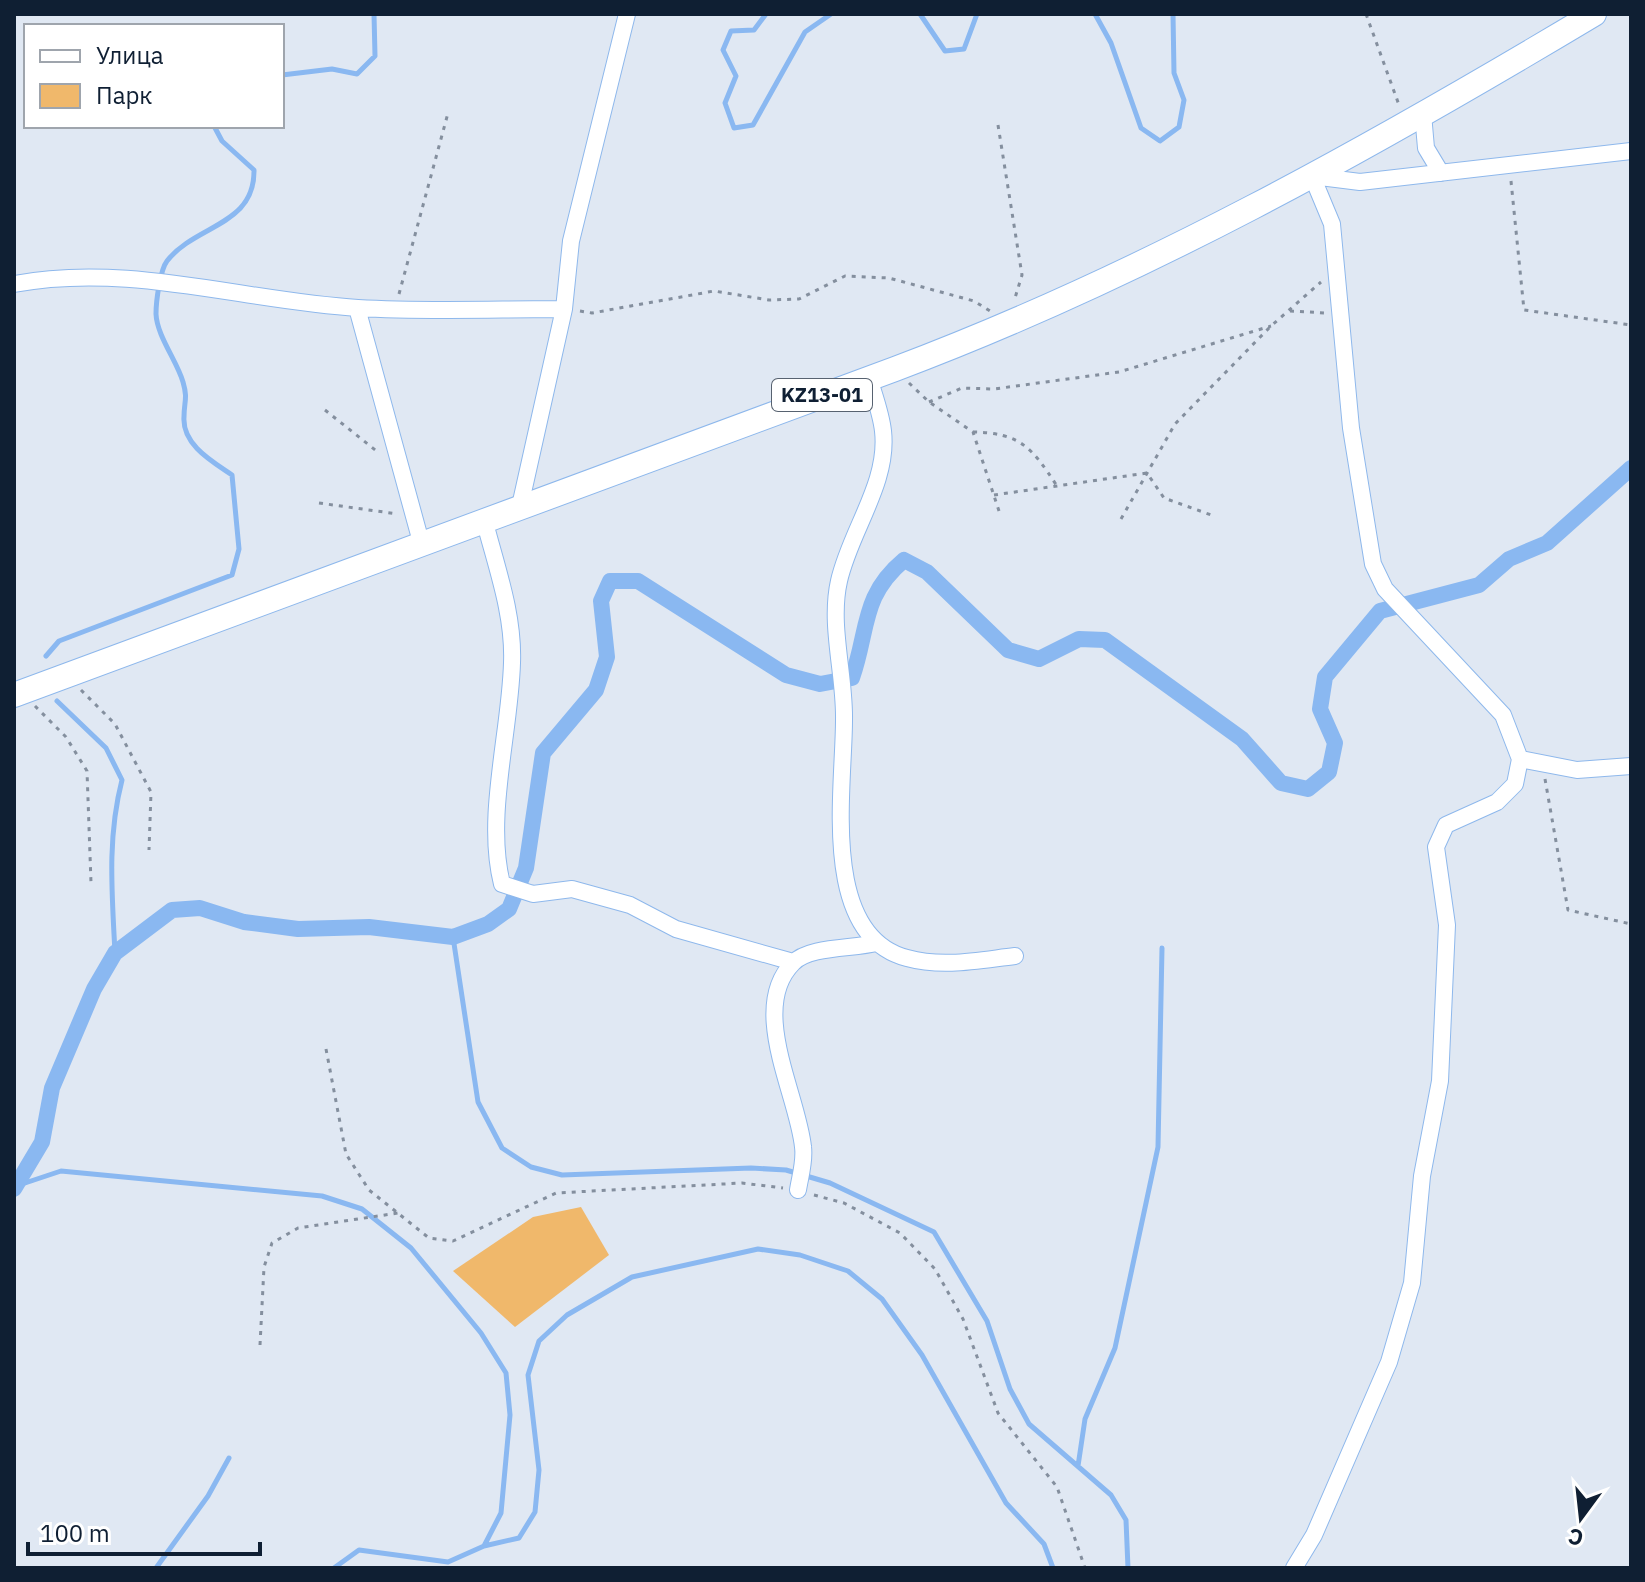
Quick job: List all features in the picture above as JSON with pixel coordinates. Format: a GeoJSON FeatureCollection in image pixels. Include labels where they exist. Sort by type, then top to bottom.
{"type":"FeatureCollection","features":[{"type":"Feature","properties":{"kind":"highway","name":"KZ13-01"},"geometry":{"type":"LineString","coordinates":[[17,694],[895,369],[1008,323],[1234,217],[1312,176],[1594,14]]}},
{"type":"Feature","properties":{"kind":"street"},"geometry":{"type":"LineString","coordinates":[[520,506],[564,309],[571,241],[627,14]]}},
{"type":"Feature","properties":{"kind":"street"},"geometry":{"type":"LineString","coordinates":[[1414,119],[1441,173]]}},
{"type":"Feature","properties":{"kind":"street"},"geometry":{"type":"LineString","coordinates":[[1294,1568],[1314,1535],[1389,1362],[1412,1283],[1422,1176],[1440,1081],[1447,925],[1436,847],[1446,825],[1497,802],[1515,784],[1520,759],[1503,715],[1385,589],[1373,564],[1351,428],[1332,224],[1312,176],[1360,182],[1631,151]]}},
{"type":"Feature","properties":{"kind":"street"},"geometry":{"type":"LineString","coordinates":[[14,284],[43,278],[128,278],[357,308],[564,309]]}},
{"type":"Feature","properties":{"kind":"street"},"geometry":{"type":"LineString","coordinates":[[357,308],[421,542]]}},
{"type":"Feature","properties":{"kind":"street"},"geometry":{"type":"LineString","coordinates":[[869,378],[883,431],[882,462],[839,582],[838,614],[845,715],[842,863],[851,908],[876,943],[905,958],[947,964],[1015,956]]}},
{"type":"Feature","properties":{"kind":"street"},"geometry":{"type":"LineString","coordinates":[[484,519],[509,612],[512,661],[496,862],[502,884],[533,894],[572,889],[615,901],[676,929],[793,962]]}},
{"type":"Feature","properties":{"kind":"street"},"geometry":{"type":"LineString","coordinates":[[1520,759],[1577,770],[1631,766]]}},
{"type":"Feature","properties":{"kind":"street"},"geometry":{"type":"LineString","coordinates":[[798,1190],[804,1149],[774,1032],[779,986],[793,962],[815,951],[851,949],[876,943]]}},
{"type":"Feature","properties":{"kind":"path"},"geometry":{"type":"LineString","coordinates":[[1366,14],[1414,119]]}},
{"type":"Feature","properties":{"kind":"path"},"geometry":{"type":"LineString","coordinates":[[392,308],[405,280],[448,113]]}},
{"type":"Feature","properties":{"kind":"path"},"geometry":{"type":"LineString","coordinates":[[564,309],[592,313],[714,291],[769,300],[799,299],[845,276],[889,278],[974,301],[1008,323],[1022,275],[998,125]]}},
{"type":"Feature","properties":{"kind":"path"},"geometry":{"type":"LineString","coordinates":[[1510,165],[1524,310],[1631,325]]}},
{"type":"Feature","properties":{"kind":"path"},"geometry":{"type":"LineString","coordinates":[[1121,519],[1175,424],[1271,326],[1336,269]]}},
{"type":"Feature","properties":{"kind":"path"},"geometry":{"type":"LineString","coordinates":[[1288,311],[1322,310],[1341,326]]}},
{"type":"Feature","properties":{"kind":"path"},"geometry":{"type":"LineString","coordinates":[[929,402],[962,388],[994,389],[1119,372],[1271,326]]}},
{"type":"Feature","properties":{"kind":"path"},"geometry":{"type":"LineString","coordinates":[[895,369],[929,402],[973,432],[1016,438],[1037,455],[1057,486]]}},
{"type":"Feature","properties":{"kind":"path"},"geometry":{"type":"LineString","coordinates":[[325,410],[401,471]]}},
{"type":"Feature","properties":{"kind":"path"},"geometry":{"type":"LineString","coordinates":[[973,432],[1000,514]]}},
{"type":"Feature","properties":{"kind":"path"},"geometry":{"type":"LineString","coordinates":[[994,495],[1147,473]]}},
{"type":"Feature","properties":{"kind":"path"},"geometry":{"type":"LineString","coordinates":[[1147,473],[1164,498],[1214,516]]}},
{"type":"Feature","properties":{"kind":"path"},"geometry":{"type":"LineString","coordinates":[[319,503],[414,517]]}},
{"type":"Feature","properties":{"kind":"path"},"geometry":{"type":"LineString","coordinates":[[67,676],[115,724],[151,792],[149,850]]}},
{"type":"Feature","properties":{"kind":"path"},"geometry":{"type":"LineString","coordinates":[[17,694],[66,737],[87,771],[91,883]]}},
{"type":"Feature","properties":{"kind":"path"},"geometry":{"type":"LineString","coordinates":[[1543,763],[1568,910],[1631,924]]}},
{"type":"Feature","properties":{"kind":"path"},"geometry":{"type":"LineString","coordinates":[[326,1049],[346,1154],[369,1190],[429,1238],[453,1241],[556,1193],[742,1183],[798,1190],[844,1203],[900,1233],[935,1269],[963,1319],[998,1413],[1057,1487],[1085,1568]]}},
{"type":"Feature","properties":{"kind":"path"},"geometry":{"type":"LineString","coordinates":[[260,1345],[264,1267],[272,1243],[298,1228],[398,1213]]}},
{"type":"Feature","properties":{"kind":"green space"},"geometry":{"type":"Polygon","coordinates":[[[581,1207],[609,1255],[515,1327],[453,1271],[533,1217],[581,1207]]]}},
{"type":"Feature","properties":{"kind":"waterway"},"geometry":{"type":"LineString","coordinates":[[284,75],[332,69],[357,74],[375,56],[374,14]]}},
{"type":"Feature","properties":{"kind":"waterway"},"geometry":{"type":"LineString","coordinates":[[766,14],[754,30],[731,31],[723,50],[736,76],[725,103],[734,128],[753,125],[805,32],[831,14]]}},
{"type":"Feature","properties":{"kind":"waterway"},"geometry":{"type":"LineString","coordinates":[[920,14],[945,51],[964,49],[977,14]]}},
{"type":"Feature","properties":{"kind":"waterway"},"geometry":{"type":"LineString","coordinates":[[1095,14],[1111,43],[1141,128],[1160,141],[1179,127],[1184,100],[1174,73],[1173,14]]}},
{"type":"Feature","properties":{"kind":"waterway"},"geometry":{"type":"LineString","coordinates":[[46,656],[59,641],[232,575],[239,549],[232,475],[200,452],[188,436],[183,382],[160,331],[156,314],[160,279],[167,261],[193,239],[235,214],[252,188],[254,170],[222,141],[215,128]]}},
{"type":"Feature","properties":{"kind":"waterway"},"geometry":{"type":"LineString","coordinates":[[14,1189],[42,1142],[52,1088],[94,989],[115,953],[172,910],[200,908],[244,922],[298,929],[369,927],[453,937],[488,924],[509,909],[526,868],[543,753],[596,690],[607,657],[601,601],[610,581],[638,581],[786,675],[820,684],[852,678],[873,600],[890,573],[904,560],[927,572],[1008,650],[1039,659],[1079,639],[1105,640],[1242,739],[1281,783],[1308,789],[1329,772],[1335,743],[1320,709],[1325,677],[1380,611],[1479,585],[1509,559],[1547,543],[1631,468]]}},
{"type":"Feature","properties":{"kind":"waterway"},"geometry":{"type":"LineString","coordinates":[[57,701],[106,748],[122,780],[112,844],[115,953]]}},
{"type":"Feature","properties":{"kind":"waterway"},"geometry":{"type":"LineString","coordinates":[[453,937],[478,1102],[502,1148],[531,1167],[562,1175],[751,1168],[786,1170],[830,1183],[934,1232],[987,1321],[1010,1389],[1029,1424],[1111,1495],[1126,1520],[1128,1568]]}},
{"type":"Feature","properties":{"kind":"waterway"},"geometry":{"type":"LineString","coordinates":[[1078,1466],[1085,1419],[1115,1348],[1158,1147],[1162,948]]}},
{"type":"Feature","properties":{"kind":"waterway"},"geometry":{"type":"LineString","coordinates":[[19,1185],[61,1171],[322,1196],[362,1209],[411,1248],[481,1333],[506,1373],[510,1415],[501,1513],[484,1546],[448,1562],[359,1550],[334,1568]]}},
{"type":"Feature","properties":{"kind":"waterway"},"geometry":{"type":"LineString","coordinates":[[484,1546],[519,1538],[535,1512],[539,1470],[528,1375],[539,1341],[567,1315],[632,1277],[758,1249],[800,1255],[848,1271],[882,1299],[922,1355],[1006,1503],[1044,1544],[1053,1568]]}},
{"type":"Feature","properties":{"kind":"waterway"},"geometry":{"type":"LineString","coordinates":[[156,1568],[208,1496],[229,1458]]}}]}
